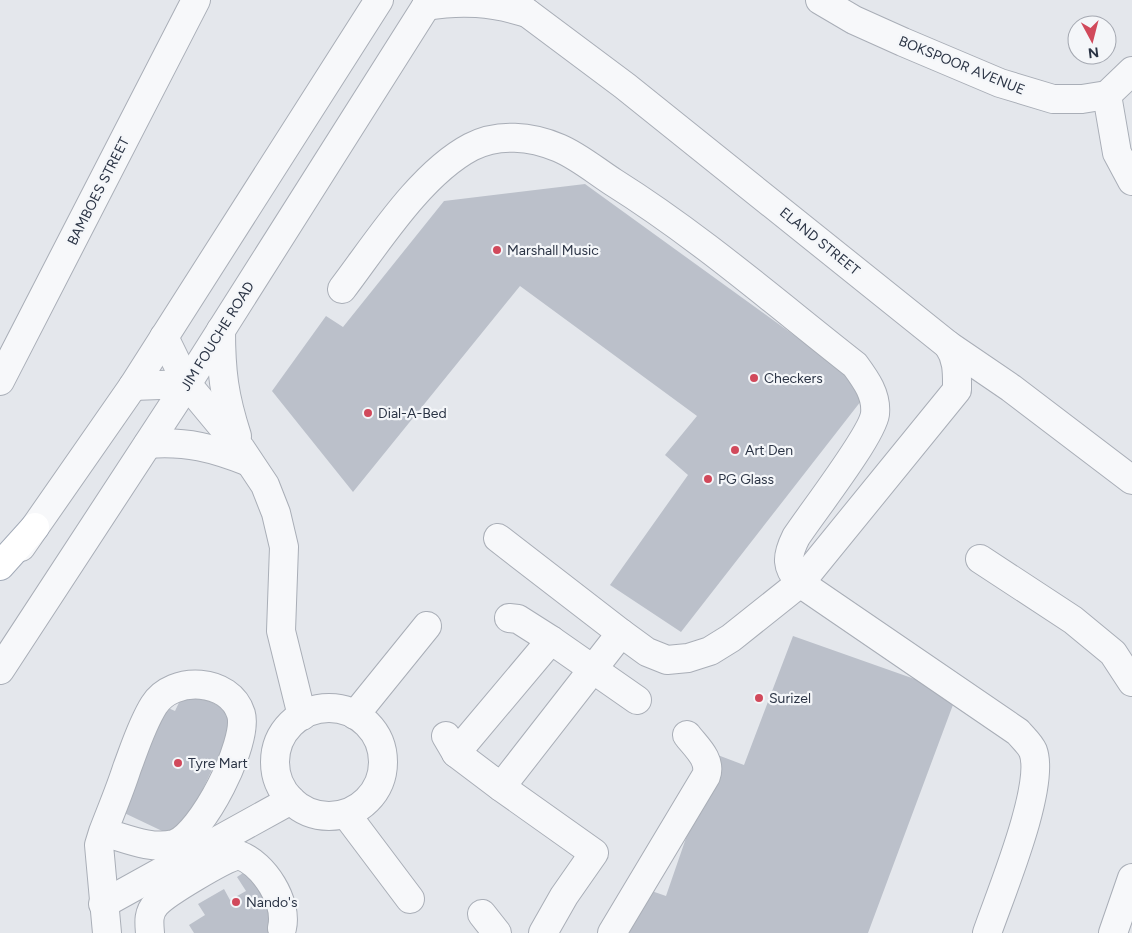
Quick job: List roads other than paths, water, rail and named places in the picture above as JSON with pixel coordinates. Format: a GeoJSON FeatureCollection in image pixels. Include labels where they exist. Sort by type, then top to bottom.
{"type":"FeatureCollection","features":[{"type":"Feature","properties":{"kind":"main road"},"geometry":{"type":"LineString","coordinates":[[0,566],[35,527]]}},
{"type":"Feature","properties":{"kind":"street","name":"BAMBOES STREET"},"geometry":{"type":"LineString","coordinates":[[0,381],[196,0]]}},
{"type":"Feature","properties":{"kind":"street"},"geometry":{"type":"LineString","coordinates":[[0,576],[133,386],[379,0]]}},
{"type":"Feature","properties":{"kind":"street","name":"ELAND STREET"},"geometry":{"type":"LineString","coordinates":[[428,3],[455,0],[485,1],[519,7],[625,86],[948,345],[1011,388],[1132,480]]}},
{"type":"Feature","properties":{"kind":"street","name":"BOKSPOOR AVENUE"},"geometry":{"type":"LineString","coordinates":[[820,0],[854,20],[1000,83],[1053,99],[1082,99],[1106,95]]}},
{"type":"Feature","properties":{"kind":"street","name":"JIM FOUCHE ROAD"},"geometry":{"type":"LineString","coordinates":[[0,670],[222,330],[428,3]]}},
{"type":"Feature","properties":{"kind":"street"},"geometry":{"type":"LineString","coordinates":[[1132,71],[1106,95],[1117,153],[1132,181]]}},
{"type":"Feature","properties":{"kind":"street"},"geometry":{"type":"LineString","coordinates":[[342,289],[408,203],[439,168],[472,146],[502,137],[527,138],[559,148],[653,207],[855,365],[870,385],[874,401],[872,425],[788,551],[787,562],[791,572],[800,583],[1018,732],[1033,750],[1036,775],[1024,823],[987,933]]}},
{"type":"Feature","properties":{"kind":"street"},"geometry":{"type":"LineString","coordinates":[[222,330],[221,371],[224,394],[245,455]]}},
{"type":"Feature","properties":{"kind":"street"},"geometry":{"type":"LineString","coordinates":[[164,337],[187,384],[245,455],[265,485],[276,513],[284,547],[281,631],[302,716]]}},
{"type":"Feature","properties":{"kind":"street"},"geometry":{"type":"LineString","coordinates":[[498,538],[648,652],[668,660],[688,658],[710,651],[732,638],[800,583],[957,390],[958,366],[955,356],[948,345]]}},
{"type":"Feature","properties":{"kind":"street"},"geometry":{"type":"LineString","coordinates":[[133,386],[187,384]]}},
{"type":"Feature","properties":{"kind":"street"},"geometry":{"type":"LineString","coordinates":[[957,390],[988,387],[1011,388]]}},
{"type":"Feature","properties":{"kind":"street"},"geometry":{"type":"LineString","coordinates":[[148,444],[171,442],[206,446],[245,455]]}},
{"type":"Feature","properties":{"kind":"street"},"geometry":{"type":"LineString","coordinates":[[980,559],[1073,620],[1113,653],[1132,682]]}},
{"type":"Feature","properties":{"kind":"street"},"geometry":{"type":"LineString","coordinates":[[509,618],[518,619],[551,640],[637,700]]}},
{"type":"Feature","properties":{"kind":"street"},"geometry":{"type":"LineString","coordinates":[[355,715],[427,626]]}},
{"type":"Feature","properties":{"kind":"street"},"geometry":{"type":"LineString","coordinates":[[501,787],[591,669],[621,633]]}},
{"type":"Feature","properties":{"kind":"street"},"geometry":{"type":"LineString","coordinates":[[543,933],[564,896],[594,853],[541,829],[501,787],[451,744],[551,640]]}},
{"type":"Feature","properties":{"kind":"street"},"geometry":{"type":"LineString","coordinates":[[103,832],[159,847],[173,844],[186,837],[212,802],[238,750],[242,727],[241,714],[232,697],[208,686],[191,683],[163,696],[155,703],[133,751],[103,832],[99,845],[107,933]]}},
{"type":"Feature","properties":{"kind":"street"},"geometry":{"type":"LineString","coordinates":[[329,709],[355,715],[368,725],[378,739],[383,766],[377,788],[364,804],[346,814],[331,816],[316,815],[302,809],[291,800],[278,779],[276,756],[280,740],[289,726],[302,716],[315,710],[329,709]]}},
{"type":"Feature","properties":{"kind":"street"},"geometry":{"type":"LineString","coordinates":[[612,933],[706,776],[708,768],[704,756],[687,735]]}},
{"type":"Feature","properties":{"kind":"street"},"geometry":{"type":"LineString","coordinates":[[103,904],[291,800]]}},
{"type":"Feature","properties":{"kind":"street"},"geometry":{"type":"LineString","coordinates":[[346,814],[410,899]]}},
{"type":"Feature","properties":{"kind":"street"},"geometry":{"type":"LineString","coordinates":[[150,933],[148,918],[156,904],[225,860],[239,855],[252,862],[272,884],[281,905],[284,920],[282,928]]}},
{"type":"Feature","properties":{"kind":"street"},"geometry":{"type":"LineString","coordinates":[[1113,933],[1132,878]]}},
{"type":"Feature","properties":{"kind":"place","name":"Marshall Music"},"geometry":{"type":"Point","coordinates":[497,250]}},
{"type":"Feature","properties":{"kind":"place","name":"Checkers"},"geometry":{"type":"Point","coordinates":[754,378]}},
{"type":"Feature","properties":{"kind":"place","name":"Dial-A-Bed"},"geometry":{"type":"Point","coordinates":[368,413]}},
{"type":"Feature","properties":{"kind":"place","name":"Art Den"},"geometry":{"type":"Point","coordinates":[735,450]}},
{"type":"Feature","properties":{"kind":"place","name":"PG Glass"},"geometry":{"type":"Point","coordinates":[708,479]}},
{"type":"Feature","properties":{"kind":"place","name":"Surizel"},"geometry":{"type":"Point","coordinates":[759,698]}},
{"type":"Feature","properties":{"kind":"place","name":"Tyre Mart"},"geometry":{"type":"Point","coordinates":[178,763]}},
{"type":"Feature","properties":{"kind":"place","name":"Nando's"},"geometry":{"type":"Point","coordinates":[236,902]}}]}
